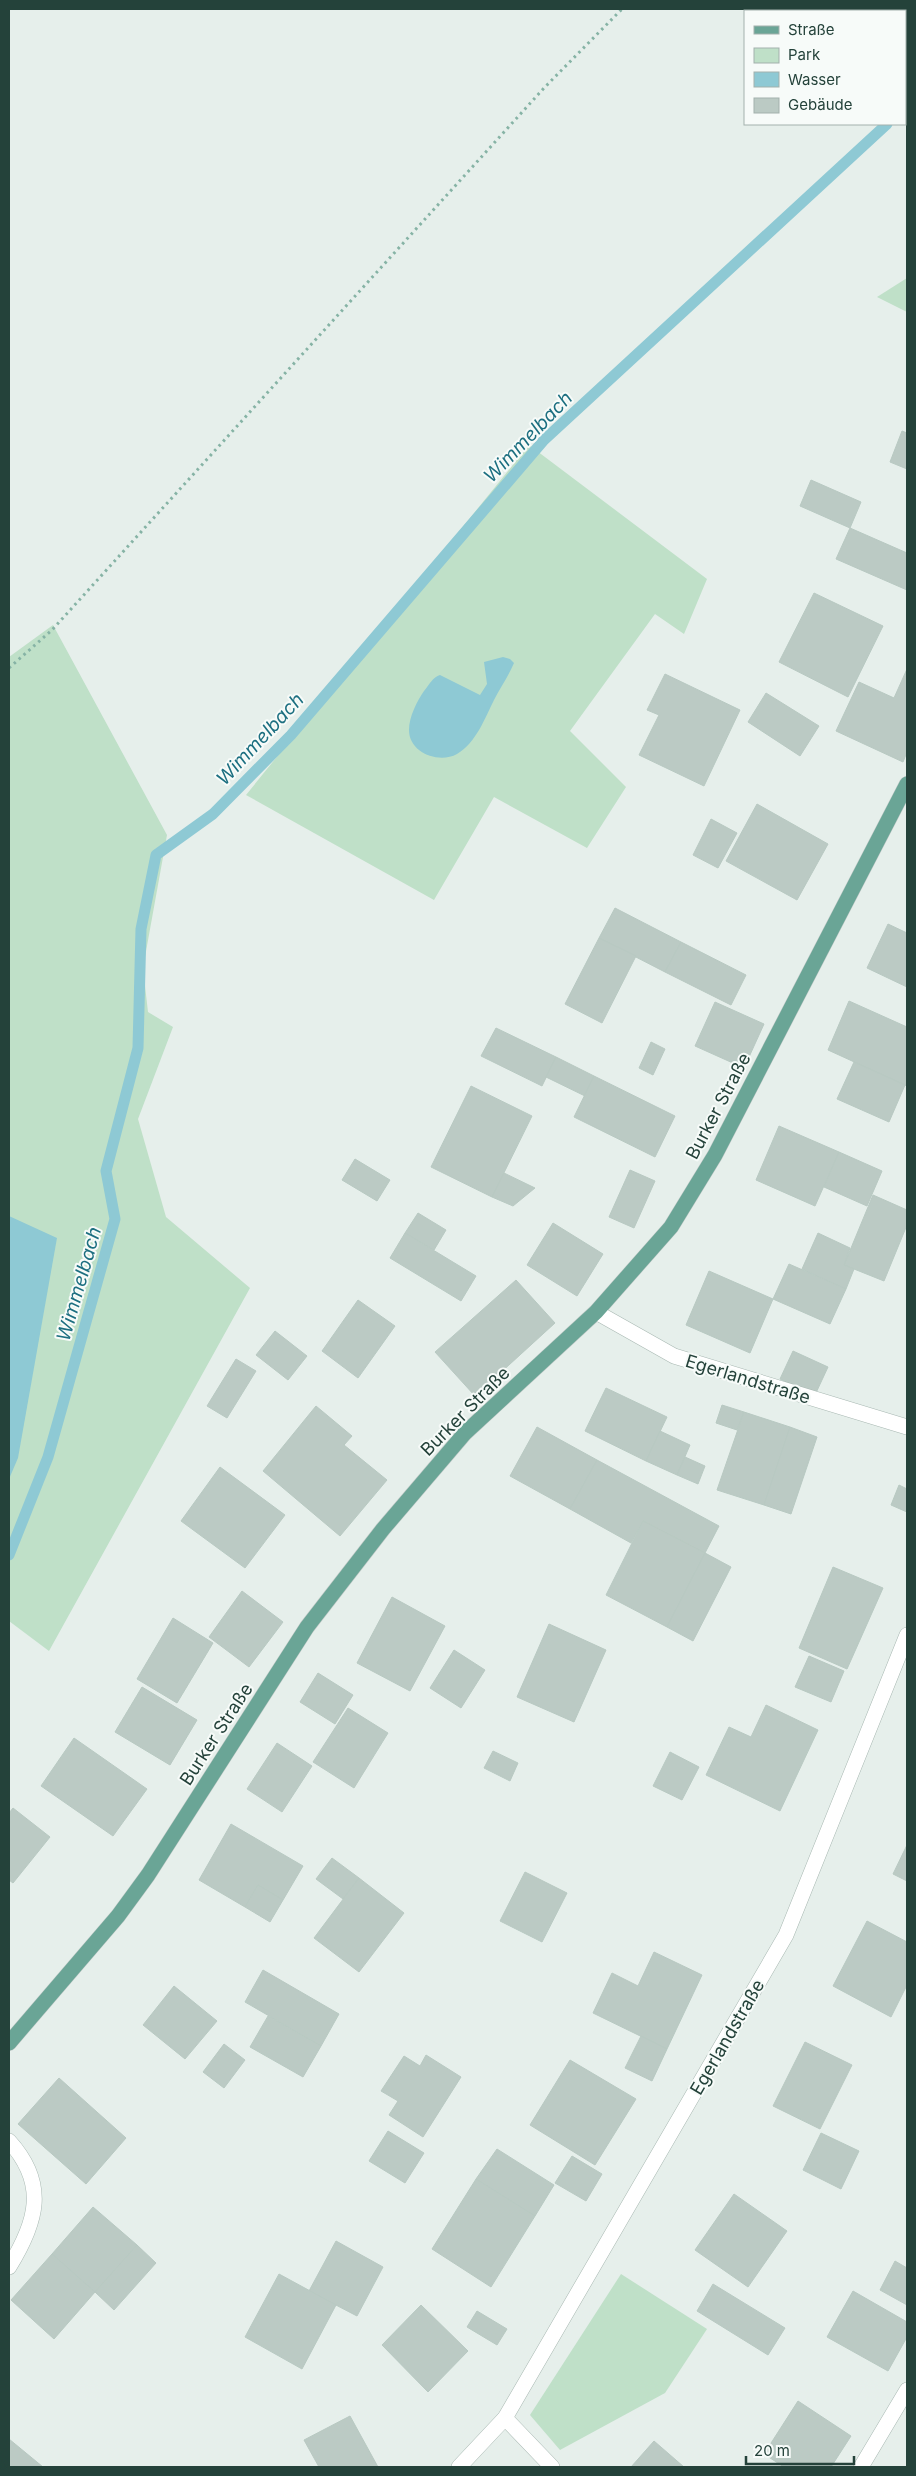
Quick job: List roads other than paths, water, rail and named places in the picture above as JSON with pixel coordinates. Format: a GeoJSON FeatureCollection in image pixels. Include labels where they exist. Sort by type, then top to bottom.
{"type":"FeatureCollection","features":[{"type":"Feature","properties":{"kind":"main road","name":"Burker Straße"},"geometry":{"type":"LineString","coordinates":[[9,2043],[118,1916],[148,1875],[307,1627],[383,1529],[465,1433],[596,1312],[671,1227],[715,1155],[907,784]]}},
{"type":"Feature","properties":{"kind":"street","name":"Egerlandstraße"},"geometry":{"type":"LineString","coordinates":[[596,1312],[674,1356],[907,1428]]}},
{"type":"Feature","properties":{"kind":"street","name":"Egerlandstraße"},"geometry":{"type":"LineString","coordinates":[[459,2467],[505,2418],[786,1935],[907,1635]]}},
{"type":"Feature","properties":{"kind":"street"},"geometry":{"type":"LineString","coordinates":[[9,2141],[30,2170],[35,2206],[24,2242],[9,2267]]}},
{"type":"Feature","properties":{"kind":"street"},"geometry":{"type":"LineString","coordinates":[[862,2467],[903,2405],[907,2390]]}},
{"type":"Feature","properties":{"kind":"street"},"geometry":{"type":"LineString","coordinates":[[505,2418],[552,2467]]}},
{"type":"Feature","properties":{"kind":"water"},"geometry":{"type":"Polygon","coordinates":[[[503,657],[510,659],[514,663],[479,730],[470,743],[457,754],[450,757],[434,757],[419,750],[410,738],[409,725],[416,704],[431,682],[440,675],[480,695],[487,684],[484,662],[503,657]]]}},
{"type":"Feature","properties":{"kind":"water"},"geometry":{"type":"Polygon","coordinates":[[[9,1216],[57,1238],[18,1458],[9,1479],[9,1216]]]}},
{"type":"Feature","properties":{"kind":"waterway","name":"Wimmelbach"},"geometry":{"type":"LineString","coordinates":[[9,1555],[48,1457],[115,1219],[106,1171],[138,1048],[141,929],[156,855],[213,814],[291,735],[544,440],[886,125]]}}]}
